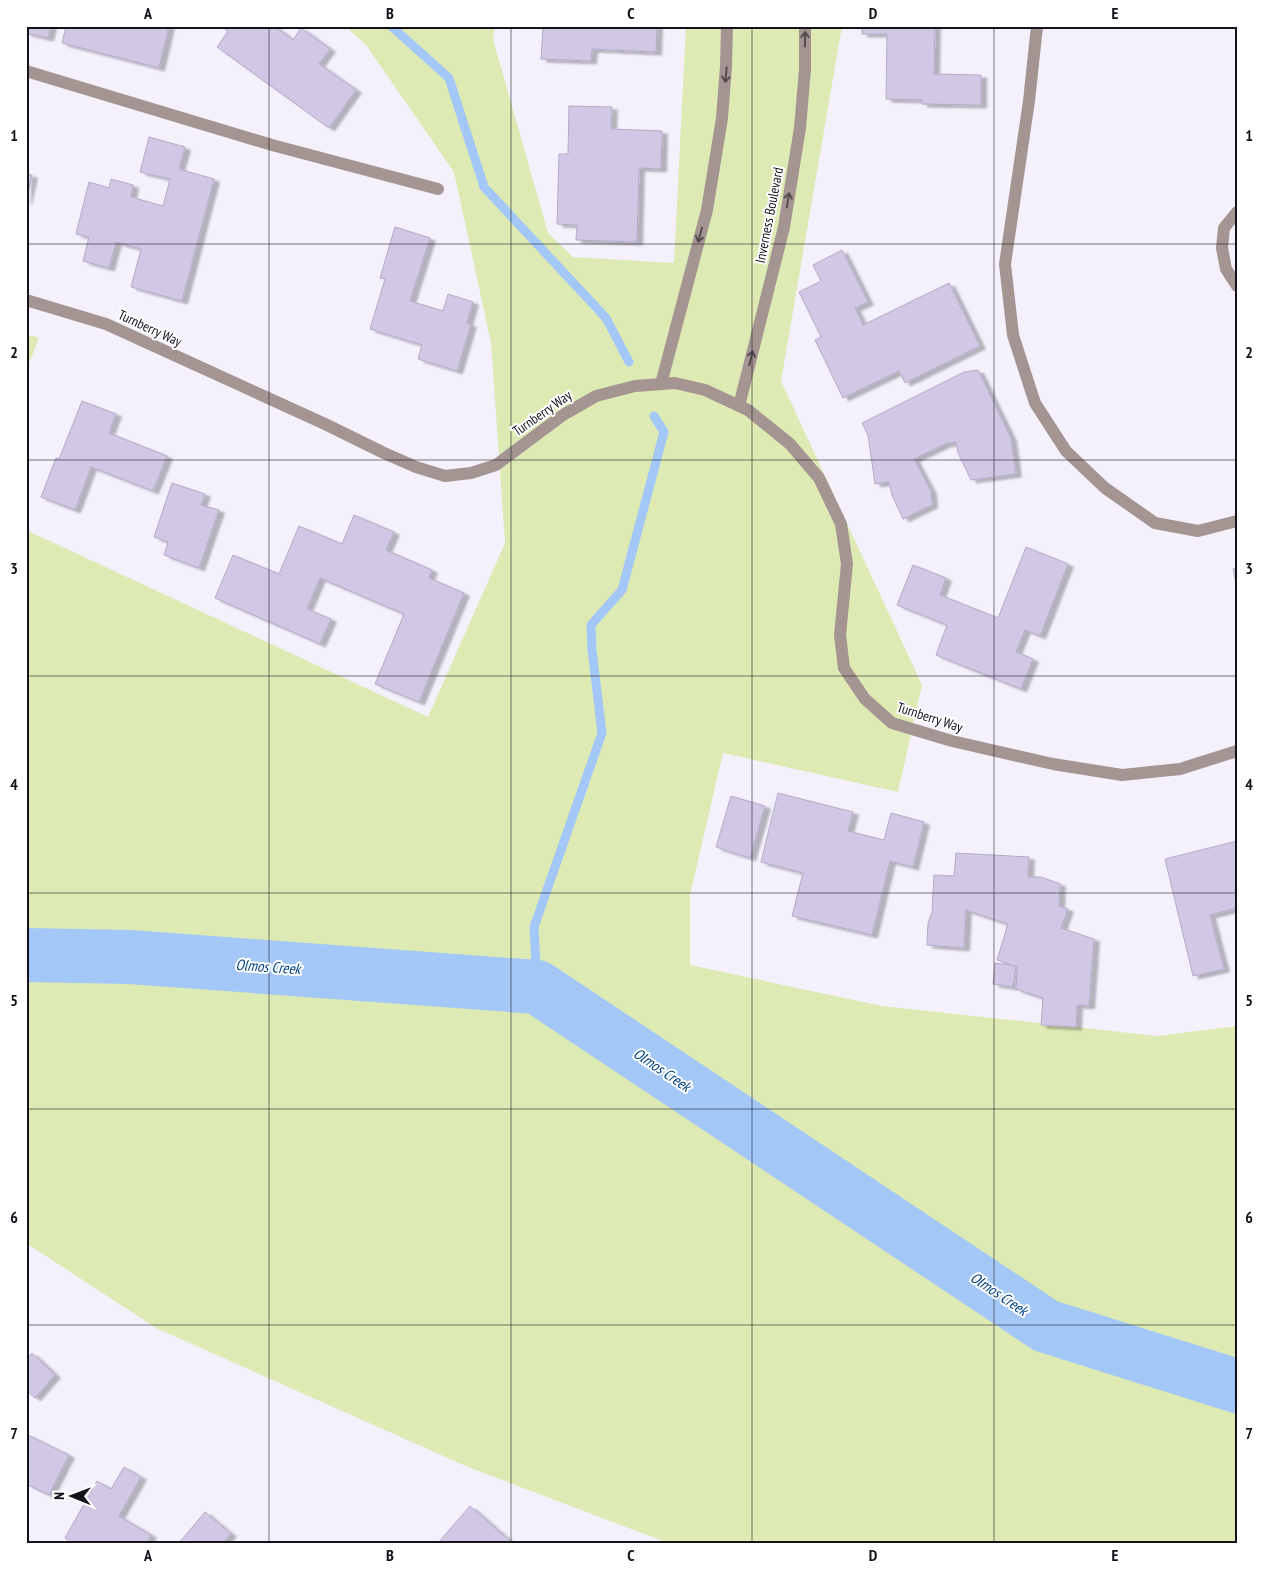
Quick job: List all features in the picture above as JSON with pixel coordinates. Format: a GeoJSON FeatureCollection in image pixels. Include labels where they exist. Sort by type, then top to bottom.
{"type":"FeatureCollection","features":[{"type":"Feature","properties":{"kind":"street"},"geometry":{"type":"LineString","coordinates":[[661,384],[707,210],[722,118],[727,26]]}},
{"type":"Feature","properties":{"kind":"street","name":"Inverness Boulevard"},"geometry":{"type":"LineString","coordinates":[[740,406],[784,227],[800,128],[805,70],[805,26]]}},
{"type":"Feature","properties":{"kind":"street"},"geometry":{"type":"LineString","coordinates":[[1037,26],[1029,101],[1005,264],[1013,336],[1035,403],[1066,451],[1105,488],[1155,522],[1198,531],[1237,521]]}},
{"type":"Feature","properties":{"kind":"street"},"geometry":{"type":"LineString","coordinates":[[26,71],[272,145],[438,189]]}},
{"type":"Feature","properties":{"kind":"street"},"geometry":{"type":"LineString","coordinates":[[1237,212],[1224,228],[1222,248],[1226,269],[1237,286]]}},
{"type":"Feature","properties":{"kind":"street","name":"Turnberry Way"},"geometry":{"type":"LineString","coordinates":[[26,300],[106,324],[384,453],[416,467],[445,476],[471,473],[496,465],[562,415],[596,396],[635,386],[675,383],[705,390],[748,410],[790,444],[819,478],[840,524],[847,564],[840,635],[844,668],[865,699],[892,723],[952,740],[1053,764],[1122,775],[1180,769],[1237,751]]}},
{"type":"Feature","properties":{"kind":"green space"},"geometry":{"type":"Polygon","coordinates":[[[345,26],[495,26],[493,39],[548,233],[573,257],[674,263],[686,26],[842,26],[781,381],[922,685],[898,792],[723,753],[690,895],[690,965],[882,1006],[1157,1036],[1237,1026],[1237,1543],[668,1543],[468,1467],[156,1328],[26,1243],[26,530],[428,717],[505,543],[491,343],[454,172],[366,45],[345,26]]]}},
{"type":"Feature","properties":{"kind":"green space"},"geometry":{"type":"Polygon","coordinates":[[[26,334],[39,338],[26,371],[26,334]]]}},
{"type":"Feature","properties":{"kind":"building"},"geometry":{"type":"Polygon","coordinates":[[[26,26],[51,26],[48,38],[26,33],[26,26]]]}},
{"type":"Feature","properties":{"kind":"building"},"geometry":{"type":"Polygon","coordinates":[[[66,26],[169,26],[159,68],[62,43],[66,26]]]}},
{"type":"Feature","properties":{"kind":"building"},"geometry":{"type":"Polygon","coordinates":[[[221,26],[274,26],[293,40],[301,28],[330,49],[319,64],[356,90],[329,128],[217,47],[228,31],[221,26]]]}},
{"type":"Feature","properties":{"kind":"building"},"geometry":{"type":"Polygon","coordinates":[[[543,26],[657,26],[656,52],[592,49],[591,61],[541,59],[543,26]]]}},
{"type":"Feature","properties":{"kind":"building"},"geometry":{"type":"Polygon","coordinates":[[[862,26],[935,26],[934,74],[981,75],[981,105],[922,104],[922,100],[886,99],[887,34],[862,34],[862,26]]]}},
{"type":"Feature","properties":{"kind":"building"},"geometry":{"type":"Polygon","coordinates":[[[569,106],[612,107],[611,129],[662,131],[661,169],[639,168],[637,242],[576,240],[577,225],[557,224],[559,154],[568,154],[569,106]]]}},
{"type":"Feature","properties":{"kind":"building"},"geometry":{"type":"Polygon","coordinates":[[[149,137],[185,147],[179,169],[214,179],[182,301],[131,287],[141,249],[116,242],[109,268],[83,261],[89,237],[76,234],[89,182],[109,188],[111,179],[133,185],[131,197],[163,206],[170,179],[140,172],[149,137]]]}},
{"type":"Feature","properties":{"kind":"building"},"geometry":{"type":"Polygon","coordinates":[[[26,174],[32,175],[26,202],[26,174]]]}},
{"type":"Feature","properties":{"kind":"building"},"geometry":{"type":"Polygon","coordinates":[[[395,227],[430,238],[410,301],[443,311],[448,294],[473,302],[467,323],[471,324],[457,371],[418,359],[422,345],[370,329],[385,279],[380,278],[395,227]]]}},
{"type":"Feature","properties":{"kind":"building"},"geometry":{"type":"Polygon","coordinates":[[[842,250],[868,302],[855,308],[863,325],[949,283],[980,346],[905,383],[899,371],[843,398],[815,340],[821,337],[799,292],[821,281],[813,265],[842,250]]]}},
{"type":"Feature","properties":{"kind":"building"},"geometry":{"type":"Polygon","coordinates":[[[978,370],[1011,438],[1016,474],[971,480],[958,453],[956,442],[945,444],[914,459],[931,491],[932,505],[903,519],[892,495],[889,482],[875,484],[868,435],[862,423],[964,372],[978,370]]]}},
{"type":"Feature","properties":{"kind":"building"},"geometry":{"type":"Polygon","coordinates":[[[82,401],[116,414],[109,433],[167,456],[153,491],[91,467],[75,510],[41,497],[56,458],[59,459],[82,401]]]}},
{"type":"Feature","properties":{"kind":"building"},"geometry":{"type":"Polygon","coordinates":[[[172,483],[205,494],[201,505],[219,510],[199,568],[164,555],[168,542],[154,537],[172,483]]]}},
{"type":"Feature","properties":{"kind":"building"},"geometry":{"type":"Polygon","coordinates":[[[354,515],[394,532],[386,550],[432,570],[429,578],[464,593],[419,702],[375,684],[404,614],[320,578],[307,609],[331,619],[320,644],[215,598],[233,555],[279,574],[299,526],[342,544],[354,515]]]}},
{"type":"Feature","properties":{"kind":"building"},"geometry":{"type":"Polygon","coordinates":[[[1026,547],[1068,564],[1040,636],[1025,630],[1016,652],[1033,659],[1021,689],[936,655],[947,625],[897,605],[913,565],[946,578],[940,595],[998,618],[1026,547]]]}},
{"type":"Feature","properties":{"kind":"building"},"geometry":{"type":"Polygon","coordinates":[[[1237,568],[1237,587],[1233,569],[1237,568]]]}},
{"type":"Feature","properties":{"kind":"building"},"geometry":{"type":"Polygon","coordinates":[[[778,793],[853,812],[848,831],[884,840],[891,813],[924,822],[913,867],[890,861],[872,935],[792,916],[803,873],[761,862],[778,793]]]}},
{"type":"Feature","properties":{"kind":"building"},"geometry":{"type":"Polygon","coordinates":[[[731,796],[765,806],[750,858],[716,847],[731,796]]]}},
{"type":"Feature","properties":{"kind":"building"},"geometry":{"type":"Polygon","coordinates":[[[1237,841],[1237,908],[1210,915],[1224,969],[1193,976],[1165,859],[1237,841]]]}},
{"type":"Feature","properties":{"kind":"building"},"geometry":{"type":"Polygon","coordinates":[[[956,853],[1029,857],[1028,877],[1041,877],[1060,884],[1059,906],[1068,909],[1061,928],[1094,939],[1089,1006],[1077,1005],[1076,1027],[1041,1025],[1043,998],[1016,989],[1017,967],[997,960],[1008,924],[966,910],[964,948],[927,945],[928,923],[932,912],[934,875],[954,876],[956,853]]]}},
{"type":"Feature","properties":{"kind":"building"},"geometry":{"type":"Polygon","coordinates":[[[995,963],[1016,966],[1013,987],[993,984],[995,963]]]}},
{"type":"Feature","properties":{"kind":"building"},"geometry":{"type":"Polygon","coordinates":[[[32,1353],[55,1375],[35,1398],[26,1390],[26,1359],[32,1353]]]}},
{"type":"Feature","properties":{"kind":"building"},"geometry":{"type":"Polygon","coordinates":[[[26,1434],[69,1455],[49,1495],[26,1484],[26,1434]]]}},
{"type":"Feature","properties":{"kind":"building"},"geometry":{"type":"Polygon","coordinates":[[[124,1467],[141,1477],[119,1516],[151,1535],[147,1543],[73,1543],[65,1538],[97,1481],[111,1489],[124,1467]]]}},
{"type":"Feature","properties":{"kind":"building"},"geometry":{"type":"Polygon","coordinates":[[[470,1506],[512,1543],[438,1543],[470,1506]]]}},
{"type":"Feature","properties":{"kind":"building"},"geometry":{"type":"Polygon","coordinates":[[[205,1512],[231,1534],[223,1543],[179,1543],[205,1512]]]}},
{"type":"Feature","properties":{"kind":"waterway"},"geometry":{"type":"LineString","coordinates":[[391,26],[449,78],[484,187],[606,318],[629,362]]}},
{"type":"Feature","properties":{"kind":"waterway"},"geometry":{"type":"LineString","coordinates":[[537,987],[534,927],[602,733],[592,650],[591,625],[622,590],[664,432],[654,416]]}},
{"type":"Feature","properties":{"kind":"waterway","name":"Olmos Creek"},"geometry":{"type":"LineString","coordinates":[[26,955],[130,957],[537,987],[1046,1326],[1237,1386]]}}]}
